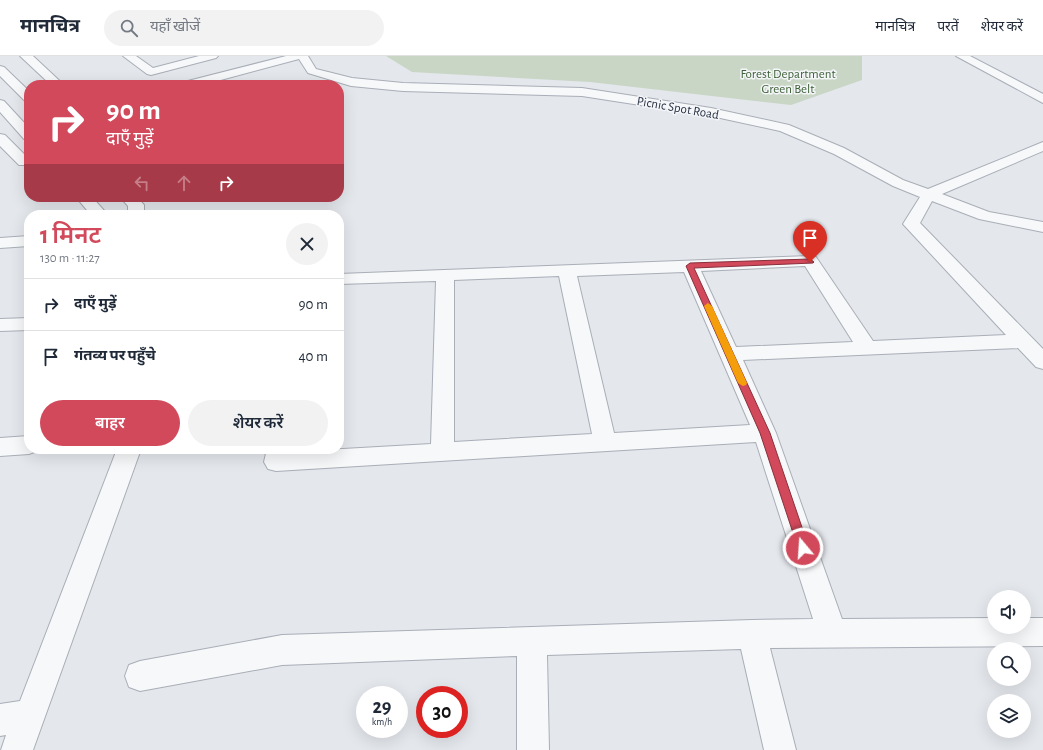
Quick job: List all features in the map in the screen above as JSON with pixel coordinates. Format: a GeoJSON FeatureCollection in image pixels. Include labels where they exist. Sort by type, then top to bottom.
{"type":"FeatureCollection","features":[{"type":"Feature","properties":{"kind":"street"},"geometry":{"type":"LineString","coordinates":[[26,56],[52,80]]}},
{"type":"Feature","properties":{"kind":"street"},"geometry":{"type":"LineString","coordinates":[[129,56],[151,72],[212,56]]}},
{"type":"Feature","properties":{"kind":"street"},"geometry":{"type":"LineString","coordinates":[[254,56],[268,64]]}},
{"type":"Feature","properties":{"kind":"street"},"geometry":{"type":"LineString","coordinates":[[207,80],[300,56]]}},
{"type":"Feature","properties":{"kind":"street","name":"Picnic Spot Road"},"geometry":{"type":"LineString","coordinates":[[300,56],[312,71],[344,80]]}},
{"type":"Feature","properties":{"kind":"street"},"geometry":{"type":"LineString","coordinates":[[962,56],[1043,99]]}},
{"type":"Feature","properties":{"kind":"street"},"geometry":{"type":"LineString","coordinates":[[0,70],[24,93]]}},
{"type":"Feature","properties":{"kind":"street","name":"Picnic Spot Road"},"geometry":{"type":"LineString","coordinates":[[344,80],[403,87],[582,92],[718,114],[784,128],[839,151],[898,183],[985,216],[1043,227]]}},
{"type":"Feature","properties":{"kind":"street"},"geometry":{"type":"LineString","coordinates":[[0,104],[24,127]]}},
{"type":"Feature","properties":{"kind":"street"},"geometry":{"type":"LineString","coordinates":[[0,138],[24,162]]}},
{"type":"Feature","properties":{"kind":"street"},"geometry":{"type":"LineString","coordinates":[[1043,146],[929,194],[911,224],[1043,362]]}},
{"type":"Feature","properties":{"kind":"street"},"geometry":{"type":"LineString","coordinates":[[88,202],[96,210]]}},
{"type":"Feature","properties":{"kind":"street"},"geometry":{"type":"LineString","coordinates":[[3,246],[24,241]]}},
{"type":"Feature","properties":{"kind":"street"},"geometry":{"type":"LineString","coordinates":[[344,279],[810,262],[867,348]]}},
{"type":"Feature","properties":{"kind":"street"},"geometry":{"type":"LineString","coordinates":[[690,266],[765,433],[832,633]]}},
{"type":"Feature","properties":{"kind":"street"},"geometry":{"type":"LineString","coordinates":[[567,270],[605,443]]}},
{"type":"Feature","properties":{"kind":"street"},"geometry":{"type":"LineString","coordinates":[[442,452],[445,275]]}},
{"type":"Feature","properties":{"kind":"street"},"geometry":{"type":"LineString","coordinates":[[0,326],[24,324]]}},
{"type":"Feature","properties":{"kind":"street"},"geometry":{"type":"LineString","coordinates":[[730,354],[1023,341]]}},
{"type":"Feature","properties":{"kind":"street"},"geometry":{"type":"LineString","coordinates":[[278,454],[276,462],[765,433]]}},
{"type":"Feature","properties":{"kind":"street"},"geometry":{"type":"LineString","coordinates":[[0,447],[24,445]]}},
{"type":"Feature","properties":{"kind":"street"},"geometry":{"type":"LineString","coordinates":[[16,750],[15,718],[127,454]]}},
{"type":"Feature","properties":{"kind":"street"},"geometry":{"type":"LineString","coordinates":[[140,676],[282,650],[752,634],[1043,632]]}},
{"type":"Feature","properties":{"kind":"street"},"geometry":{"type":"LineString","coordinates":[[752,634],[780,750]]}},
{"type":"Feature","properties":{"kind":"street"},"geometry":{"type":"LineString","coordinates":[[532,641],[533,750]]}},
{"type":"Feature","properties":{"kind":"green space","name":"Forest Department Green Belt"},"geometry":{"type":"Polygon","coordinates":[[[386,56],[862,56],[862,80],[791,105],[590,82],[412,72],[386,56]]]}},
{"type":"Feature","properties":{"kind":"slow traffic"},"geometry":{"type":"LineString","coordinates":[[708,306],[743,383]]}},
{"type":"Feature","properties":{"kind":"route"},"geometry":{"type":"LineString","coordinates":[[803,548],[765,433],[690,266],[810,262]]}}]}
